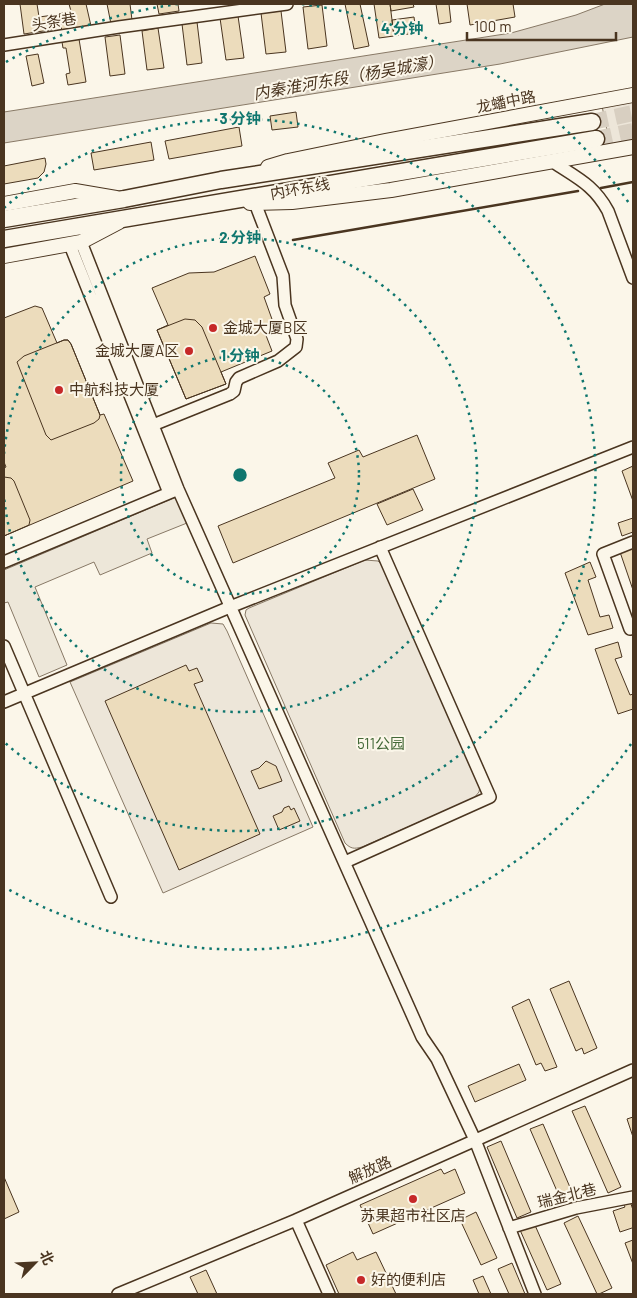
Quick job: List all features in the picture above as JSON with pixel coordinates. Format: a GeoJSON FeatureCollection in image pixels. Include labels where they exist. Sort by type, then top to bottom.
{"type":"FeatureCollection","features":[{"type":"Feature","properties":{"kind":"highway","name":"内环东线"},"geometry":{"type":"LineString","coordinates":[[4,220],[222,180],[592,122]]}},
{"type":"Feature","properties":{"kind":"highway","name":"内环东线"},"geometry":{"type":"LineString","coordinates":[[4,239],[596,139]]}},
{"type":"Feature","properties":{"kind":"main road","name":"龙蟠中路"},"geometry":{"type":"LineString","coordinates":[[222,180],[288,161],[633,95]]}},
{"type":"Feature","properties":{"kind":"main road"},"geometry":{"type":"LineString","coordinates":[[206,205],[292,202],[391,190],[633,147]]}},
{"type":"Feature","properties":{"kind":"main road"},"geometry":{"type":"LineString","coordinates":[[4,204],[74,191],[124,199]]}},
{"type":"Feature","properties":{"kind":"main road"},"geometry":{"type":"LineString","coordinates":[[4,256],[75,243],[127,218]]}},
{"type":"Feature","properties":{"kind":"street","name":"头条巷"},"geometry":{"type":"LineString","coordinates":[[4,45],[287,4]]}},
{"type":"Feature","properties":{"kind":"street"},"geometry":{"type":"LineString","coordinates":[[553,162],[595,190],[603,202],[633,278]]}},
{"type":"Feature","properties":{"kind":"street"},"geometry":{"type":"LineString","coordinates":[[153,425],[230,394],[234,391],[239,378],[278,361],[296,347],[297,339],[285,306],[282,276],[255,203]]}},
{"type":"Feature","properties":{"kind":"street"},"geometry":{"type":"LineString","coordinates":[[75,243],[153,425],[174,491]]}},
{"type":"Feature","properties":{"kind":"street"},"geometry":{"type":"LineString","coordinates":[[75,243],[174,491],[230,607],[422,1038],[437,1059],[474,1140],[535,1294]]}},
{"type":"Feature","properties":{"kind":"street"},"geometry":{"type":"LineString","coordinates":[[4,702],[230,607],[633,447]]}},
{"type":"Feature","properties":{"kind":"street"},"geometry":{"type":"LineString","coordinates":[[4,562],[174,491]]}},
{"type":"Feature","properties":{"kind":"street"},"geometry":{"type":"LineString","coordinates":[[632,632],[603,554],[633,542]]}},
{"type":"Feature","properties":{"kind":"street"},"geometry":{"type":"LineString","coordinates":[[345,862],[490,797],[380,547]]}},
{"type":"Feature","properties":{"kind":"street"},"geometry":{"type":"LineString","coordinates":[[4,646],[111,897]]}},
{"type":"Feature","properties":{"kind":"street","name":"解放路"},"geometry":{"type":"LineString","coordinates":[[118,1294],[296,1220],[633,1070]]}},
{"type":"Feature","properties":{"kind":"street","name":"瑞金北巷"},"geometry":{"type":"LineString","coordinates":[[509,1228],[568,1210],[633,1197]]}},
{"type":"Feature","properties":{"kind":"street"},"geometry":{"type":"LineString","coordinates":[[296,1220],[328,1294]]}},
{"type":"Feature","properties":{"kind":"green space"},"geometry":{"type":"Polygon","coordinates":[[[633,102],[633,138],[610,145],[602,106],[633,102]]]}},
{"type":"Feature","properties":{"kind":"green space","name":"511公园"},"geometry":{"type":"Polygon","coordinates":[[[365,560],[378,561],[382,565],[480,786],[479,792],[474,798],[362,847],[355,848],[345,843],[245,615],[246,610],[249,608],[365,560]]]}},
{"type":"Feature","properties":{"kind":"green space"},"geometry":{"type":"Polygon","coordinates":[[[211,623],[223,624],[227,631],[313,827],[163,893],[70,682],[211,623]]]}},
{"type":"Feature","properties":{"kind":"shaded area"},"geometry":{"type":"Polygon","coordinates":[[[176,497],[187,523],[147,539],[152,553],[100,575],[94,562],[35,587],[67,665],[39,677],[8,602],[4,603],[4,570],[176,497]]]}},
{"type":"Feature","properties":{"kind":"water","name":"内秦淮河东段（杨吴城濠）"},"geometry":{"type":"Polygon","coordinates":[[[605,4],[633,4],[633,37],[500,64],[4,143],[4,112],[511,33],[576,15],[605,4]]]}},
{"type":"Feature","properties":{"kind":"building"},"geometry":{"type":"Polygon","coordinates":[[[20,4],[37,4],[39,17],[54,15],[56,29],[24,34],[20,4]]]}},
{"type":"Feature","properties":{"kind":"building"},"geometry":{"type":"Polygon","coordinates":[[[69,4],[86,4],[91,26],[62,32],[59,14],[71,11],[69,4]]]}},
{"type":"Feature","properties":{"kind":"building"},"geometry":{"type":"Polygon","coordinates":[[[107,4],[130,4],[132,20],[111,24],[107,4]]]}},
{"type":"Feature","properties":{"kind":"building"},"geometry":{"type":"Polygon","coordinates":[[[157,4],[178,4],[179,11],[159,14],[157,4]]]}},
{"type":"Feature","properties":{"kind":"building"},"geometry":{"type":"Polygon","coordinates":[[[345,4],[360,4],[369,46],[354,49],[345,4]]]}},
{"type":"Feature","properties":{"kind":"building"},"geometry":{"type":"Polygon","coordinates":[[[374,4],[390,4],[394,36],[379,38],[374,4]]]}},
{"type":"Feature","properties":{"kind":"building"},"geometry":{"type":"Polygon","coordinates":[[[390,4],[413,4],[414,7],[391,11],[390,4]]]}},
{"type":"Feature","properties":{"kind":"building"},"geometry":{"type":"Polygon","coordinates":[[[436,4],[449,4],[451,22],[439,24],[436,4]]]}},
{"type":"Feature","properties":{"kind":"building"},"geometry":{"type":"Polygon","coordinates":[[[467,4],[513,4],[515,17],[470,25],[467,4]]]}},
{"type":"Feature","properties":{"kind":"building"},"geometry":{"type":"Polygon","coordinates":[[[322,5],[327,46],[308,49],[303,7],[322,5]]]}},
{"type":"Feature","properties":{"kind":"building"},"geometry":{"type":"Polygon","coordinates":[[[281,11],[286,52],[266,54],[261,13],[281,11]]]}},
{"type":"Feature","properties":{"kind":"building"},"geometry":{"type":"Polygon","coordinates":[[[238,16],[244,58],[226,60],[220,18],[238,16]]]}},
{"type":"Feature","properties":{"kind":"building"},"geometry":{"type":"Polygon","coordinates":[[[414,17],[416,33],[394,36],[392,20],[414,17]]]}},
{"type":"Feature","properties":{"kind":"building"},"geometry":{"type":"Polygon","coordinates":[[[197,22],[202,63],[187,65],[182,24],[197,22]]]}},
{"type":"Feature","properties":{"kind":"building"},"geometry":{"type":"Polygon","coordinates":[[[158,28],[164,68],[147,70],[142,31],[158,28]]]}},
{"type":"Feature","properties":{"kind":"building"},"geometry":{"type":"Polygon","coordinates":[[[120,35],[125,74],[110,76],[105,37],[120,35]]]}},
{"type":"Feature","properties":{"kind":"building"},"geometry":{"type":"Polygon","coordinates":[[[79,39],[86,82],[68,85],[66,74],[70,73],[66,48],[63,48],[62,42],[79,39]]]}},
{"type":"Feature","properties":{"kind":"building"},"geometry":{"type":"Polygon","coordinates":[[[38,54],[44,83],[32,86],[26,56],[38,54]]]}},
{"type":"Feature","properties":{"kind":"building"},"geometry":{"type":"Polygon","coordinates":[[[296,112],[298,127],[272,130],[270,116],[296,112]]]}},
{"type":"Feature","properties":{"kind":"building"},"geometry":{"type":"Polygon","coordinates":[[[239,127],[242,146],[169,159],[165,141],[239,127]]]}},
{"type":"Feature","properties":{"kind":"building"},"geometry":{"type":"Polygon","coordinates":[[[151,142],[154,160],[94,170],[91,153],[151,142]]]}},
{"type":"Feature","properties":{"kind":"building"},"geometry":{"type":"Polygon","coordinates":[[[45,158],[44,172],[38,178],[4,184],[4,166],[45,158]]]}},
{"type":"Feature","properties":{"kind":"building","name":"金城大厦B区"},"geometry":{"type":"Polygon","coordinates":[[[255,256],[270,294],[264,297],[273,322],[262,325],[272,351],[221,372],[226,384],[186,399],[157,330],[168,325],[152,288],[189,273],[214,272],[255,256]]]}},
{"type":"Feature","properties":{"kind":"building"},"geometry":{"type":"Polygon","coordinates":[[[35,306],[42,308],[57,343],[68,340],[71,344],[100,415],[104,414],[133,481],[4,536],[4,468],[6,467],[4,462],[4,318],[35,306]]]}},
{"type":"Feature","properties":{"kind":"building","name":"金城大厦A区"},"geometry":{"type":"Polygon","coordinates":[[[185,319],[195,320],[202,327],[226,384],[186,399],[157,330],[185,319]]]}},
{"type":"Feature","properties":{"kind":"building","name":"中航科技大厦"},"geometry":{"type":"Polygon","coordinates":[[[68,340],[71,344],[100,415],[99,419],[94,423],[51,440],[46,435],[17,362],[24,356],[68,340]]]}},
{"type":"Feature","properties":{"kind":"building"},"geometry":{"type":"Polygon","coordinates":[[[417,435],[435,479],[233,563],[218,526],[335,478],[328,463],[359,450],[363,457],[417,435]]]}},
{"type":"Feature","properties":{"kind":"building"},"geometry":{"type":"Polygon","coordinates":[[[633,466],[633,501],[622,471],[633,466]]]}},
{"type":"Feature","properties":{"kind":"building"},"geometry":{"type":"Polygon","coordinates":[[[4,477],[11,478],[14,481],[30,520],[29,525],[4,536],[4,477]]]}},
{"type":"Feature","properties":{"kind":"building"},"geometry":{"type":"Polygon","coordinates":[[[413,489],[423,510],[387,525],[377,504],[413,489]]]}},
{"type":"Feature","properties":{"kind":"building"},"geometry":{"type":"Polygon","coordinates":[[[633,518],[633,532],[622,536],[618,523],[633,518]]]}},
{"type":"Feature","properties":{"kind":"building"},"geometry":{"type":"Polygon","coordinates":[[[633,547],[633,590],[620,552],[633,547]]]}},
{"type":"Feature","properties":{"kind":"building"},"geometry":{"type":"Polygon","coordinates":[[[590,562],[596,577],[588,580],[600,617],[609,615],[613,628],[588,635],[565,573],[590,562]]]}},
{"type":"Feature","properties":{"kind":"building"},"geometry":{"type":"Polygon","coordinates":[[[618,642],[622,657],[615,659],[630,695],[633,694],[633,709],[618,714],[595,649],[618,642]]]}},
{"type":"Feature","properties":{"kind":"building"},"geometry":{"type":"Polygon","coordinates":[[[186,665],[189,671],[197,668],[203,681],[194,684],[260,834],[179,870],[105,701],[186,665]]]}},
{"type":"Feature","properties":{"kind":"building"},"geometry":{"type":"Polygon","coordinates":[[[266,761],[276,766],[282,781],[259,789],[251,771],[259,768],[266,761]]]}},
{"type":"Feature","properties":{"kind":"building"},"geometry":{"type":"Polygon","coordinates":[[[289,806],[291,810],[294,808],[300,821],[279,830],[273,816],[289,806]]]}},
{"type":"Feature","properties":{"kind":"building"},"geometry":{"type":"Polygon","coordinates":[[[569,981],[597,1048],[584,1054],[582,1048],[576,1051],[550,989],[569,981]]]}},
{"type":"Feature","properties":{"kind":"building"},"geometry":{"type":"Polygon","coordinates":[[[529,999],[557,1067],[545,1071],[541,1063],[536,1065],[512,1007],[529,999]]]}},
{"type":"Feature","properties":{"kind":"building"},"geometry":{"type":"Polygon","coordinates":[[[519,1064],[526,1080],[475,1102],[468,1086],[519,1064]]]}},
{"type":"Feature","properties":{"kind":"building"},"geometry":{"type":"Polygon","coordinates":[[[585,1106],[621,1187],[608,1193],[572,1111],[585,1106]]]}},
{"type":"Feature","properties":{"kind":"building"},"geometry":{"type":"Polygon","coordinates":[[[633,1117],[633,1137],[627,1119],[633,1117]]]}},
{"type":"Feature","properties":{"kind":"building"},"geometry":{"type":"Polygon","coordinates":[[[543,1124],[572,1192],[560,1198],[530,1129],[543,1124]]]}},
{"type":"Feature","properties":{"kind":"building"},"geometry":{"type":"Polygon","coordinates":[[[501,1141],[531,1212],[517,1218],[487,1147],[501,1141]]]}},
{"type":"Feature","properties":{"kind":"building","name":"苏果超市社区店"},"geometry":{"type":"Polygon","coordinates":[[[441,1169],[444,1174],[455,1169],[465,1193],[373,1234],[360,1205],[441,1169]]]}},
{"type":"Feature","properties":{"kind":"building"},"geometry":{"type":"Polygon","coordinates":[[[4,1177],[19,1212],[4,1219],[4,1177]]]}},
{"type":"Feature","properties":{"kind":"building"},"geometry":{"type":"Polygon","coordinates":[[[630,1201],[633,1210],[633,1229],[620,1232],[613,1211],[625,1207],[623,1203],[630,1201]]]}},
{"type":"Feature","properties":{"kind":"building"},"geometry":{"type":"Polygon","coordinates":[[[476,1212],[497,1258],[481,1265],[462,1224],[464,1218],[476,1212]]]}},
{"type":"Feature","properties":{"kind":"building"},"geometry":{"type":"Polygon","coordinates":[[[578,1216],[612,1288],[599,1294],[597,1294],[564,1223],[578,1216]]]}},
{"type":"Feature","properties":{"kind":"building"},"geometry":{"type":"Polygon","coordinates":[[[534,1223],[561,1284],[547,1290],[520,1230],[534,1223]]]}},
{"type":"Feature","properties":{"kind":"building"},"geometry":{"type":"Polygon","coordinates":[[[633,1240],[633,1264],[625,1243],[633,1240]]]}},
{"type":"Feature","properties":{"kind":"building","name":"好的便利店"},"geometry":{"type":"Polygon","coordinates":[[[353,1252],[357,1260],[376,1252],[396,1294],[339,1294],[326,1265],[353,1252]]]}},
{"type":"Feature","properties":{"kind":"building"},"geometry":{"type":"Polygon","coordinates":[[[512,1263],[525,1294],[509,1294],[498,1269],[512,1263]]]}},
{"type":"Feature","properties":{"kind":"building"},"geometry":{"type":"Polygon","coordinates":[[[206,1270],[217,1294],[198,1294],[190,1277],[206,1270]]]}},
{"type":"Feature","properties":{"kind":"building"},"geometry":{"type":"Polygon","coordinates":[[[483,1276],[491,1294],[479,1294],[473,1280],[483,1276]]]}},
{"type":"Feature","properties":{"kind":"tunnel"},"geometry":{"type":"LineString","coordinates":[[592,122],[633,113]]}},
{"type":"Feature","properties":{"kind":"tunnel"},"geometry":{"type":"LineString","coordinates":[[596,139],[633,131]]}},
{"type":"Feature","properties":{"kind":"wall"},"geometry":{"type":"LineString","coordinates":[[601,188],[633,182]]}},
{"type":"Feature","properties":{"kind":"wall"},"geometry":{"type":"LineString","coordinates":[[293,240],[578,191]]}},
{"type":"Feature","properties":{"kind":"place","name":"金城大厦B区"},"geometry":{"type":"Point","coordinates":[213,328]}},
{"type":"Feature","properties":{"kind":"place","name":"金城大厦A区"},"geometry":{"type":"Point","coordinates":[189,351]}},
{"type":"Feature","properties":{"kind":"place","name":"中航科技大厦"},"geometry":{"type":"Point","coordinates":[59,390]}},
{"type":"Feature","properties":{"kind":"place","name":"苏果超市社区店"},"geometry":{"type":"Point","coordinates":[413,1199]}},
{"type":"Feature","properties":{"kind":"place","name":"好的便利店"},"geometry":{"type":"Point","coordinates":[361,1280]}}]}
